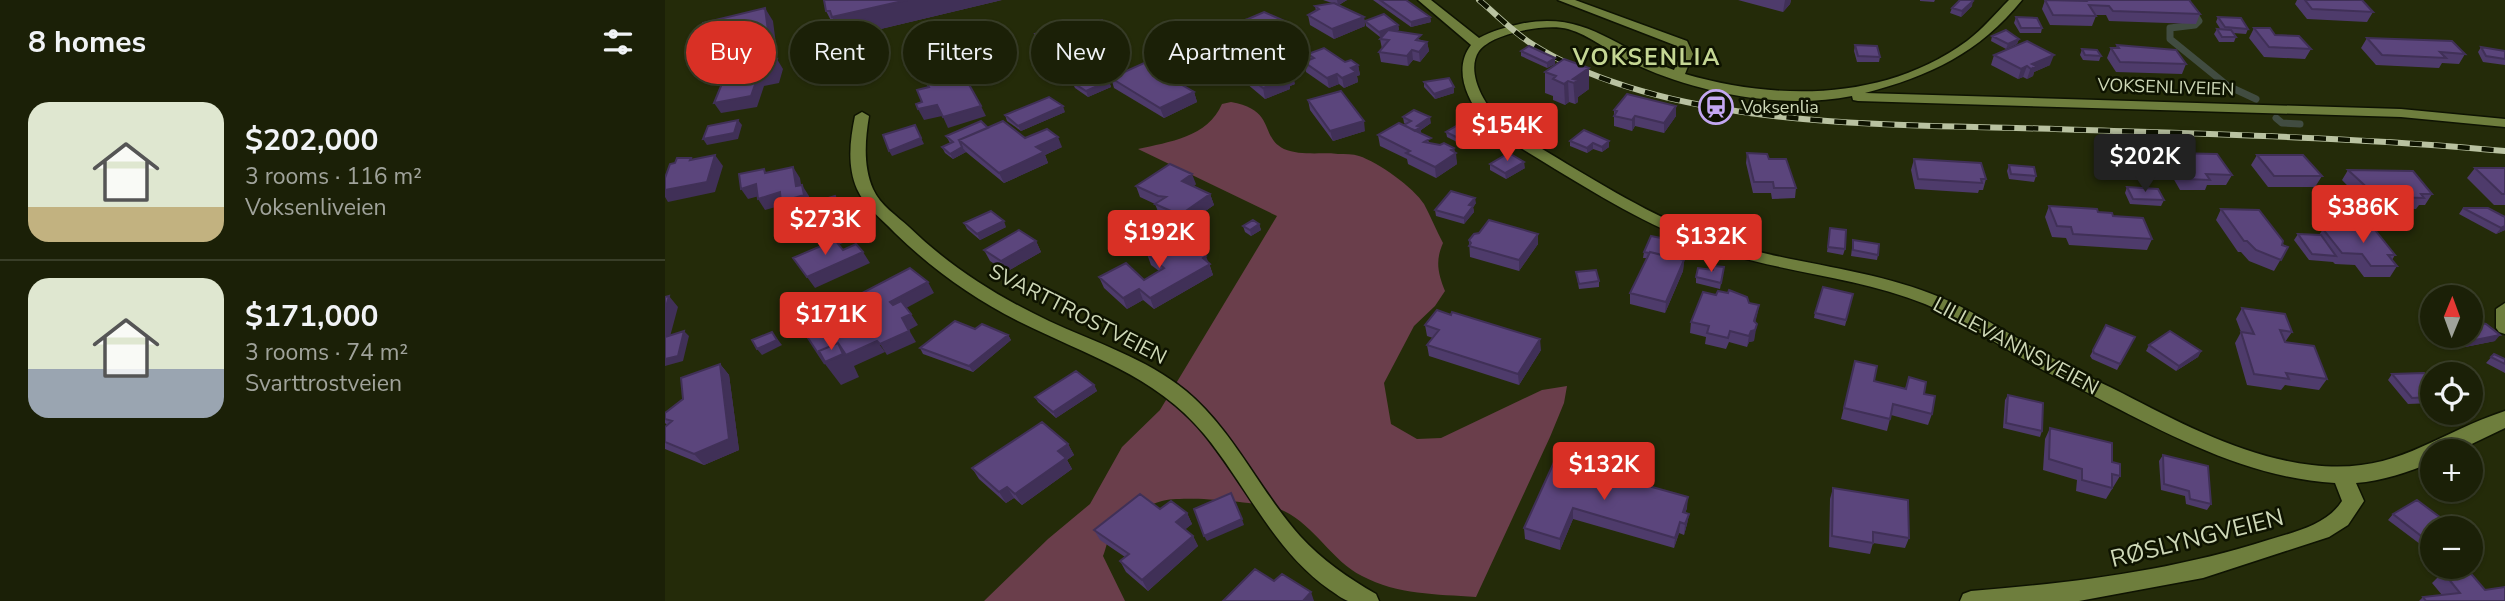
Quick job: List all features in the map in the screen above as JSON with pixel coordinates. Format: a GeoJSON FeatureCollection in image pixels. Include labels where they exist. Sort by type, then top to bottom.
{"type":"FeatureCollection","features":[{"type":"Feature","properties":{"kind":"street"},"geometry":{"type":"LineString","coordinates":[[1424,0],[1478,44],[1531,25],[1561,23],[1582,30],[1655,68],[1678,75],[1730,88],[1771,94],[1826,96],[1874,88],[1952,55],[1979,37],[2016,0]]}},
{"type":"Feature","properties":{"kind":"street"},"geometry":{"type":"LineString","coordinates":[[1565,0],[1676,40],[1682,44],[1687,54],[1678,75]]}},
{"type":"Feature","properties":{"kind":"street","name":"LILLEVANNSVEIEN"},"geometry":{"type":"LineString","coordinates":[[1478,44],[1469,58],[1469,74],[1476,97],[1488,116],[1537,151],[1647,216],[1724,247],[1882,283],[1932,300],[1982,325],[2031,355],[2192,436],[2260,461],[2295,470],[2342,475],[2367,474],[2399,467],[2420,458]]}},
{"type":"Feature","properties":{"kind":"street","name":"VOKSENLIVEIEN"},"geometry":{"type":"LineString","coordinates":[[1826,96],[2401,113],[2505,123]]}},
{"type":"Feature","properties":{"kind":"street","name":"SVARTTROSTVEIEN"},"geometry":{"type":"LineString","coordinates":[[862,116],[857,143],[865,190],[910,239],[938,263],[974,286],[1041,324],[1124,361],[1165,385],[1212,428],[1243,469],[1283,532],[1336,583],[1368,601]]}},
{"type":"Feature","properties":{"kind":"street"},"geometry":{"type":"LineString","coordinates":[[2505,309],[2505,328]]}},
{"type":"Feature","properties":{"kind":"street","name":"LILLEVANNSVEIEN"},"geometry":{"type":"LineString","coordinates":[[2462,439],[2505,419]]}},
{"type":"Feature","properties":{"kind":"street","name":"RØSLYNGVEIEN"},"geometry":{"type":"LineString","coordinates":[[1971,601],[2136,584],[2268,550],[2308,536],[2333,524],[2350,511],[2353,501],[2342,475]]}},
{"type":"Feature","properties":{"kind":"shaded area"},"geometry":{"type":"Polygon","coordinates":[[[1231,102],[1255,111],[1276,144],[1284,149],[1304,153],[1352,154],[1367,159],[1404,183],[1427,209],[1443,243],[1438,267],[1445,291],[1435,306],[1414,326],[1384,383],[1391,424],[1417,439],[1441,438],[1542,390],[1567,386],[1564,403],[1550,437],[1476,597],[1417,593],[1389,587],[1362,576],[1342,562],[1305,525],[1284,511],[1242,502],[1172,499],[1149,506],[1129,517],[1109,536],[1103,556],[1125,601],[984,601],[1048,539],[1090,504],[1122,447],[1160,410],[1277,216],[1138,149],[1175,140],[1197,131],[1216,115],[1222,104],[1231,102]]]}},
{"type":"Feature","properties":{"kind":"building"},"geometry":{"type":"Polygon","coordinates":[[[824,0],[907,0],[832,17],[830,11],[826,11],[824,0]]]}},
{"type":"Feature","properties":{"kind":"building"},"geometry":{"type":"Polygon","coordinates":[[[1380,0],[1406,0],[1430,17],[1411,22],[1380,0]]]}},
{"type":"Feature","properties":{"kind":"building"},"geometry":{"type":"Polygon","coordinates":[[[1960,0],[1973,1],[1962,11],[1952,8],[1960,0]]]}},
{"type":"Feature","properties":{"kind":"building"},"geometry":{"type":"Polygon","coordinates":[[[2045,0],[2189,0],[2200,14],[2113,11],[2109,6],[2089,5],[2096,16],[2053,15],[2045,0]]]}},
{"type":"Feature","properties":{"kind":"building"},"geometry":{"type":"Polygon","coordinates":[[[2305,0],[2362,0],[2373,12],[2312,9],[2305,0]]]}},
{"type":"Feature","properties":{"kind":"building"},"geometry":{"type":"Polygon","coordinates":[[[1334,3],[1364,17],[1332,29],[1308,15],[1319,9],[1315,6],[1334,3]]]}},
{"type":"Feature","properties":{"kind":"building"},"geometry":{"type":"Polygon","coordinates":[[[765,8],[767,21],[711,21],[765,8]]]}},
{"type":"Feature","properties":{"kind":"building"},"geometry":{"type":"Polygon","coordinates":[[[1264,12],[1284,21],[1242,21],[1264,12]]]}},
{"type":"Feature","properties":{"kind":"building"},"geometry":{"type":"Polygon","coordinates":[[[1384,14],[1398,25],[1379,32],[1365,21],[1384,14]]]}},
{"type":"Feature","properties":{"kind":"building"},"geometry":{"type":"Polygon","coordinates":[[[2016,17],[2037,18],[2042,28],[2021,28],[2016,17]]]}},
{"type":"Feature","properties":{"kind":"building"},"geometry":{"type":"Polygon","coordinates":[[[2218,17],[2241,18],[2248,29],[2225,27],[2218,17]]]}},
{"type":"Feature","properties":{"kind":"building"},"geometry":{"type":"Polygon","coordinates":[[[2254,28],[2270,28],[2275,35],[2299,36],[2311,49],[2269,47],[2254,28]]]}},
{"type":"Feature","properties":{"kind":"building"},"geometry":{"type":"Polygon","coordinates":[[[2217,29],[2231,30],[2236,37],[2222,37],[2217,29]]]}},
{"type":"Feature","properties":{"kind":"building"},"geometry":{"type":"Polygon","coordinates":[[[1388,30],[1421,35],[1416,40],[1427,42],[1419,52],[1412,50],[1407,56],[1379,52],[1389,40],[1380,39],[1388,30]]]}},
{"type":"Feature","properties":{"kind":"building"},"geometry":{"type":"Polygon","coordinates":[[[2006,30],[2019,39],[2008,44],[1992,36],[2006,30]]]}},
{"type":"Feature","properties":{"kind":"building"},"geometry":{"type":"Polygon","coordinates":[[[2367,38],[2452,41],[2465,54],[2440,52],[2446,58],[2382,55],[2367,38]]]}},
{"type":"Feature","properties":{"kind":"building"},"geometry":{"type":"Polygon","coordinates":[[[2027,41],[2054,55],[2032,64],[2036,66],[2031,69],[2027,66],[2021,69],[1994,55],[2027,41]]]}},
{"type":"Feature","properties":{"kind":"building"},"geometry":{"type":"Polygon","coordinates":[[[1855,45],[1877,46],[1880,57],[1858,56],[1855,45]]]}},
{"type":"Feature","properties":{"kind":"building"},"geometry":{"type":"Polygon","coordinates":[[[2117,45],[2176,50],[2186,64],[2120,62],[2111,48],[2119,48],[2117,45]]]}},
{"type":"Feature","properties":{"kind":"building"},"geometry":{"type":"Polygon","coordinates":[[[1529,46],[1555,58],[1547,63],[1521,51],[1529,46]]]}},
{"type":"Feature","properties":{"kind":"building"},"geometry":{"type":"Polygon","coordinates":[[[2481,47],[2505,51],[2505,59],[2486,56],[2481,47]]]}},
{"type":"Feature","properties":{"kind":"building"},"geometry":{"type":"Polygon","coordinates":[[[1324,48],[1345,62],[1351,60],[1358,65],[1351,68],[1356,72],[1342,78],[1337,74],[1327,78],[1309,65],[1309,60],[1314,58],[1309,54],[1324,48]]]}},
{"type":"Feature","properties":{"kind":"building"},"geometry":{"type":"Polygon","coordinates":[[[2082,49],[2097,50],[2101,56],[2085,55],[2082,49]]]}},
{"type":"Feature","properties":{"kind":"building"},"geometry":{"type":"Polygon","coordinates":[[[1564,59],[1589,68],[1573,79],[1578,80],[1574,83],[1568,81],[1564,84],[1553,79],[1556,76],[1545,72],[1564,59]]]}},
{"type":"Feature","properties":{"kind":"building"},"geometry":{"type":"Polygon","coordinates":[[[1144,63],[1144,84],[1180,84],[1194,92],[1160,108],[1121,84],[1130,84],[1130,69],[1144,63]]]}},
{"type":"Feature","properties":{"kind":"building"},"geometry":{"type":"Polygon","coordinates":[[[1449,78],[1454,87],[1434,94],[1424,82],[1449,78]]]}},
{"type":"Feature","properties":{"kind":"building"},"geometry":{"type":"Polygon","coordinates":[[[722,84],[755,84],[751,96],[714,103],[722,84]]]}},
{"type":"Feature","properties":{"kind":"building"},"geometry":{"type":"Polygon","coordinates":[[[927,84],[969,84],[981,106],[943,117],[937,105],[918,109],[916,104],[922,102],[917,90],[929,87],[927,84]]]}},
{"type":"Feature","properties":{"kind":"building"},"geometry":{"type":"Polygon","coordinates":[[[1075,84],[1102,84],[1086,91],[1075,84]]]}},
{"type":"Feature","properties":{"kind":"building"},"geometry":{"type":"Polygon","coordinates":[[[1258,84],[1274,84],[1263,88],[1258,84]]]}},
{"type":"Feature","properties":{"kind":"building"},"geometry":{"type":"Polygon","coordinates":[[[1341,91],[1364,121],[1330,131],[1308,100],[1341,91]]]}},
{"type":"Feature","properties":{"kind":"building"},"geometry":{"type":"Polygon","coordinates":[[[1627,94],[1676,106],[1664,123],[1635,116],[1632,120],[1614,116],[1617,111],[1614,110],[1627,94]]]}},
{"type":"Feature","properties":{"kind":"building"},"geometry":{"type":"Polygon","coordinates":[[[1049,97],[1063,106],[1018,126],[1005,115],[1049,97]]]}},
{"type":"Feature","properties":{"kind":"building"},"geometry":{"type":"Polygon","coordinates":[[[1414,110],[1430,117],[1417,126],[1420,127],[1415,131],[1404,125],[1411,121],[1403,117],[1414,110]]]}},
{"type":"Feature","properties":{"kind":"building"},"geometry":{"type":"Polygon","coordinates":[[[738,120],[734,133],[703,139],[708,126],[738,120]]]}},
{"type":"Feature","properties":{"kind":"building"},"geometry":{"type":"Polygon","coordinates":[[[981,121],[988,128],[959,140],[962,147],[950,154],[942,147],[953,142],[946,136],[981,121]]]}},
{"type":"Feature","properties":{"kind":"building"},"geometry":{"type":"Polygon","coordinates":[[[1003,121],[1025,138],[1047,129],[1058,137],[1036,147],[1044,152],[999,173],[959,140],[1003,121]]]}},
{"type":"Feature","properties":{"kind":"building"},"geometry":{"type":"Polygon","coordinates":[[[1463,122],[1483,131],[1466,142],[1446,132],[1463,122]]]}},
{"type":"Feature","properties":{"kind":"building"},"geometry":{"type":"Polygon","coordinates":[[[1399,123],[1431,138],[1424,142],[1440,145],[1444,143],[1454,148],[1451,150],[1456,153],[1435,167],[1378,135],[1399,123]]]}},
{"type":"Feature","properties":{"kind":"building"},"geometry":{"type":"Polygon","coordinates":[[[915,125],[921,138],[889,151],[883,135],[915,125]]]}},
{"type":"Feature","properties":{"kind":"building"},"geometry":{"type":"Polygon","coordinates":[[[1584,130],[1609,141],[1602,147],[1593,143],[1587,148],[1570,141],[1584,130]]]}},
{"type":"Feature","properties":{"kind":"building"},"geometry":{"type":"Polygon","coordinates":[[[1509,153],[1524,162],[1505,173],[1490,164],[1509,153]]]}},
{"type":"Feature","properties":{"kind":"building"},"geometry":{"type":"Polygon","coordinates":[[[1747,153],[1767,154],[1769,159],[1786,159],[1796,188],[1774,188],[1773,182],[1754,182],[1747,153]]]}},
{"type":"Feature","properties":{"kind":"building"},"geometry":{"type":"Polygon","coordinates":[[[2170,153],[2217,154],[2232,175],[2206,174],[2210,180],[2185,179],[2170,153]]]}},
{"type":"Feature","properties":{"kind":"building"},"geometry":{"type":"Polygon","coordinates":[[[715,155],[707,182],[665,190],[665,178],[670,164],[675,163],[677,158],[691,158],[690,160],[715,155]]]}},
{"type":"Feature","properties":{"kind":"building"},"geometry":{"type":"Polygon","coordinates":[[[2257,155],[2303,155],[2322,176],[2274,176],[2257,155]]]}},
{"type":"Feature","properties":{"kind":"building"},"geometry":{"type":"Polygon","coordinates":[[[1914,159],[1981,163],[1986,179],[1981,179],[1982,183],[1918,179],[1914,159]]]}},
{"type":"Feature","properties":{"kind":"building"},"geometry":{"type":"Polygon","coordinates":[[[1170,164],[1192,174],[1182,181],[1210,194],[1180,215],[1155,204],[1166,197],[1136,186],[1170,164]]]}},
{"type":"Feature","properties":{"kind":"building"},"geometry":{"type":"Polygon","coordinates":[[[2009,165],[2034,167],[2036,176],[2011,174],[2009,165]]]}},
{"type":"Feature","properties":{"kind":"building"},"geometry":{"type":"Polygon","coordinates":[[[793,167],[796,186],[802,185],[804,195],[781,202],[780,192],[758,199],[756,184],[741,189],[739,174],[764,169],[765,173],[793,167]]]}},
{"type":"Feature","properties":{"kind":"building"},"geometry":{"type":"Polygon","coordinates":[[[2475,168],[2505,168],[2505,194],[2502,194],[2475,168]]]}},
{"type":"Feature","properties":{"kind":"building"},"geometry":{"type":"Polygon","coordinates":[[[2348,170],[2413,171],[2432,194],[2421,194],[2424,198],[2387,197],[2384,193],[2373,193],[2348,170]]]}},
{"type":"Feature","properties":{"kind":"building"},"geometry":{"type":"Polygon","coordinates":[[[2127,187],[2158,189],[2164,200],[2133,199],[2127,187]]]}},
{"type":"Feature","properties":{"kind":"building"},"geometry":{"type":"Polygon","coordinates":[[[1451,191],[1475,198],[1469,205],[1473,206],[1464,218],[1435,210],[1451,191]]]}},
{"type":"Feature","properties":{"kind":"building"},"geometry":{"type":"Polygon","coordinates":[[[835,196],[838,208],[809,217],[805,205],[835,196]]]}},
{"type":"Feature","properties":{"kind":"building"},"geometry":{"type":"Polygon","coordinates":[[[2049,206],[2097,209],[2098,212],[2112,213],[2113,216],[2143,218],[2152,239],[2073,234],[2071,227],[2057,226],[2049,206]]]}},
{"type":"Feature","properties":{"kind":"building"},"geometry":{"type":"Polygon","coordinates":[[[2463,208],[2488,208],[2505,217],[2505,226],[2501,228],[2463,208]]]}},
{"type":"Feature","properties":{"kind":"building"},"geometry":{"type":"Polygon","coordinates":[[[2221,209],[2259,210],[2283,241],[2282,245],[2288,247],[2281,260],[2256,250],[2244,241],[2221,209]]]}},
{"type":"Feature","properties":{"kind":"building"},"geometry":{"type":"Polygon","coordinates":[[[991,211],[1004,221],[977,234],[964,223],[991,211]]]}},
{"type":"Feature","properties":{"kind":"building"},"geometry":{"type":"Polygon","coordinates":[[[856,220],[862,227],[832,240],[826,233],[856,220]]]}},
{"type":"Feature","properties":{"kind":"building"},"geometry":{"type":"Polygon","coordinates":[[[1253,220],[1259,224],[1250,230],[1243,226],[1253,220]]]}},
{"type":"Feature","properties":{"kind":"building"},"geometry":{"type":"Polygon","coordinates":[[[1489,220],[1538,234],[1519,260],[1469,246],[1469,240],[1479,233],[1489,220]]]}},
{"type":"Feature","properties":{"kind":"building"},"geometry":{"type":"Polygon","coordinates":[[[1830,228],[1846,230],[1845,249],[1828,247],[1830,228]]]}},
{"type":"Feature","properties":{"kind":"building"},"geometry":{"type":"Polygon","coordinates":[[[2323,229],[2375,230],[2395,255],[2388,255],[2397,266],[2371,266],[2362,254],[2342,253],[2323,229]]]}},
{"type":"Feature","properties":{"kind":"building"},"geometry":{"type":"Polygon","coordinates":[[[1019,230],[1036,241],[1001,261],[984,250],[1019,230]]]}},
{"type":"Feature","properties":{"kind":"building"},"geometry":{"type":"Polygon","coordinates":[[[2298,234],[2321,235],[2336,256],[2312,254],[2298,234]]]}},
{"type":"Feature","properties":{"kind":"building"},"geometry":{"type":"Polygon","coordinates":[[[1180,236],[1206,256],[1203,258],[1210,264],[1150,298],[1139,289],[1123,298],[1099,277],[1126,263],[1144,280],[1164,268],[1147,254],[1180,236]]]}},
{"type":"Feature","properties":{"kind":"building"},"geometry":{"type":"Polygon","coordinates":[[[1651,236],[1676,241],[1669,257],[1644,252],[1651,236]]]}},
{"type":"Feature","properties":{"kind":"building"},"geometry":{"type":"Polygon","coordinates":[[[835,240],[843,250],[856,244],[863,252],[807,277],[793,258],[835,240]]]}},
{"type":"Feature","properties":{"kind":"building"},"geometry":{"type":"Polygon","coordinates":[[[1853,240],[1879,244],[1878,255],[1853,250],[1853,240]]]}},
{"type":"Feature","properties":{"kind":"building"},"geometry":{"type":"Polygon","coordinates":[[[1650,252],[1684,260],[1666,302],[1630,293],[1650,252]]]}},
{"type":"Feature","properties":{"kind":"building"},"geometry":{"type":"Polygon","coordinates":[[[1714,266],[1724,267],[1721,283],[1696,277],[1698,268],[1713,270],[1714,266]]]}},
{"type":"Feature","properties":{"kind":"building"},"geometry":{"type":"Polygon","coordinates":[[[910,268],[928,282],[890,302],[893,305],[901,301],[911,314],[902,318],[909,331],[846,355],[838,343],[819,351],[825,364],[806,335],[820,329],[816,324],[866,299],[862,293],[910,268]]]}},
{"type":"Feature","properties":{"kind":"building"},"geometry":{"type":"Polygon","coordinates":[[[1596,270],[1599,281],[1579,284],[1576,272],[1596,270]]]}},
{"type":"Feature","properties":{"kind":"building"},"geometry":{"type":"Polygon","coordinates":[[[1823,287],[1853,294],[1846,320],[1815,313],[1823,287]]]}},
{"type":"Feature","properties":{"kind":"building"},"geometry":{"type":"Polygon","coordinates":[[[1729,290],[1747,297],[1749,303],[1759,305],[1754,321],[1757,324],[1749,336],[1730,331],[1728,338],[1707,333],[1709,326],[1691,322],[1703,292],[1716,295],[1718,291],[1728,293],[1729,290]]]}},
{"type":"Feature","properties":{"kind":"building"},"geometry":{"type":"Polygon","coordinates":[[[2242,308],[2285,314],[2292,332],[2280,330],[2285,342],[2314,346],[2327,379],[2286,373],[2289,379],[2254,374],[2241,332],[2254,334],[2242,308]]]}},
{"type":"Feature","properties":{"kind":"building"},"geometry":{"type":"Polygon","coordinates":[[[1437,310],[1451,315],[1452,312],[1540,339],[1518,374],[1427,345],[1439,330],[1425,325],[1437,310]]]}},
{"type":"Feature","properties":{"kind":"building"},"geometry":{"type":"Polygon","coordinates":[[[955,321],[975,329],[982,324],[1008,335],[969,366],[920,348],[955,321]]]}},
{"type":"Feature","properties":{"kind":"building"},"geometry":{"type":"Polygon","coordinates":[[[2483,323],[2486,324],[2500,335],[2483,338],[2483,323]]]}},
{"type":"Feature","properties":{"kind":"building"},"geometry":{"type":"Polygon","coordinates":[[[2106,325],[2135,337],[2120,364],[2094,353],[2093,350],[2106,325]]]}},
{"type":"Feature","properties":{"kind":"building"},"geometry":{"type":"Polygon","coordinates":[[[684,331],[678,356],[665,359],[665,337],[684,331]]]}},
{"type":"Feature","properties":{"kind":"building"},"geometry":{"type":"Polygon","coordinates":[[[2170,331],[2201,351],[2179,366],[2149,345],[2170,331]]]}},
{"type":"Feature","properties":{"kind":"building"},"geometry":{"type":"Polygon","coordinates":[[[772,332],[777,340],[757,349],[752,340],[772,332]]]}},
{"type":"Feature","properties":{"kind":"building"},"geometry":{"type":"Polygon","coordinates":[[[838,343],[843,354],[825,362],[819,351],[838,343]]]}},
{"type":"Feature","properties":{"kind":"building"},"geometry":{"type":"Polygon","coordinates":[[[2494,354],[2505,359],[2505,364],[2491,357],[2494,354]]]}},
{"type":"Feature","properties":{"kind":"building"},"geometry":{"type":"Polygon","coordinates":[[[1855,361],[1877,366],[1874,381],[1906,389],[1909,377],[1926,382],[1924,394],[1935,396],[1932,414],[1893,404],[1890,419],[1844,408],[1855,361]]]}},
{"type":"Feature","properties":{"kind":"building"},"geometry":{"type":"Polygon","coordinates":[[[720,364],[729,439],[694,454],[665,442],[665,427],[672,421],[665,419],[665,413],[683,399],[681,378],[720,364]]]}},
{"type":"Feature","properties":{"kind":"building"},"geometry":{"type":"Polygon","coordinates":[[[1076,371],[1094,385],[1053,412],[1035,397],[1076,371]]]}},
{"type":"Feature","properties":{"kind":"building"},"geometry":{"type":"Polygon","coordinates":[[[2420,373],[2420,398],[2412,398],[2392,374],[2420,373]]]}},
{"type":"Feature","properties":{"kind":"building"},"geometry":{"type":"Polygon","coordinates":[[[2008,395],[2043,403],[2042,431],[2006,423],[2008,395]]]}},
{"type":"Feature","properties":{"kind":"building"},"geometry":{"type":"Polygon","coordinates":[[[1042,422],[1068,444],[1058,451],[1066,458],[1015,494],[1007,487],[999,492],[972,468],[1042,422]]]}},
{"type":"Feature","properties":{"kind":"building"},"geometry":{"type":"Polygon","coordinates":[[[2050,428],[2112,443],[2112,462],[2120,464],[2120,476],[2112,474],[2112,488],[2082,480],[2082,469],[2049,459],[2050,428]]]}},
{"type":"Feature","properties":{"kind":"building"},"geometry":{"type":"Polygon","coordinates":[[[2163,455],[2208,466],[2211,504],[2190,499],[2189,491],[2164,484],[2163,455]]]}},
{"type":"Feature","properties":{"kind":"building"},"geometry":{"type":"Polygon","coordinates":[[[1555,460],[1688,497],[1683,512],[1689,514],[1685,524],[1680,522],[1675,538],[1573,508],[1560,539],[1524,528],[1555,460]]]}},
{"type":"Feature","properties":{"kind":"building"},"geometry":{"type":"Polygon","coordinates":[[[1833,488],[1908,500],[1909,538],[1873,532],[1873,543],[1832,536],[1833,488]]]}},
{"type":"Feature","properties":{"kind":"building"},"geometry":{"type":"Polygon","coordinates":[[[1231,493],[1242,519],[1204,536],[1194,509],[1231,493]]]}},
{"type":"Feature","properties":{"kind":"building"},"geometry":{"type":"Polygon","coordinates":[[[1140,494],[1160,509],[1171,501],[1187,513],[1176,522],[1193,536],[1142,580],[1120,561],[1129,554],[1094,530],[1140,494]]]}},
{"type":"Feature","properties":{"kind":"building"},"geometry":{"type":"Polygon","coordinates":[[[2417,500],[2438,516],[2420,516],[2420,535],[2393,514],[2417,500]]]}},
{"type":"Feature","properties":{"kind":"building"},"geometry":{"type":"Polygon","coordinates":[[[1255,569],[1274,581],[1282,574],[1311,592],[1303,601],[1223,601],[1255,569]]]}},
{"type":"Feature","properties":{"kind":"building"},"geometry":{"type":"Polygon","coordinates":[[[2449,579],[2476,579],[2485,590],[2505,587],[2505,601],[2426,601],[2423,597],[2460,593],[2449,579]]]}},
{"type":"Feature","properties":{"kind":"waterway"},"geometry":{"type":"LineString","coordinates":[[2186,0],[2199,21],[2195,25],[2170,28],[2170,39],[2228,86],[2256,99]]}},
{"type":"Feature","properties":{"kind":"waterway"},"geometry":{"type":"LineString","coordinates":[[2276,118],[2282,123],[2300,124]]}},
{"type":"Feature","properties":{"kind":"railway"},"geometry":{"type":"LineString","coordinates":[[1479,0],[1532,44],[1588,72],[1650,93],[1716,108],[1856,123],[2280,137],[2505,151]]}},
{"type":"Feature","properties":{"kind":"place","name":"Voksenlia"},"geometry":{"type":"Point","coordinates":[1716,107]}},
{"type":"Feature","properties":{"kind":"district","name":"VOKSENLIA"},"geometry":{"type":"Point","coordinates":[1647,57]}}]}
